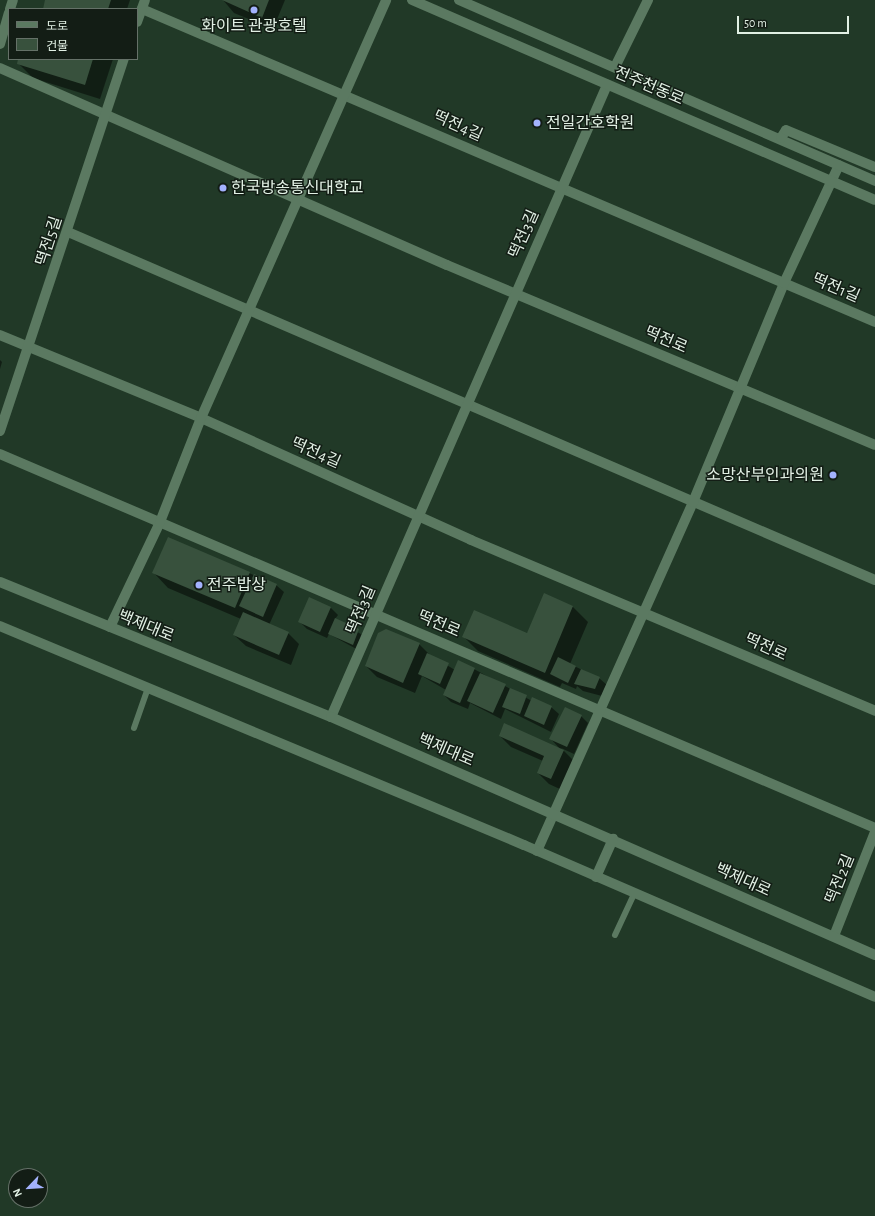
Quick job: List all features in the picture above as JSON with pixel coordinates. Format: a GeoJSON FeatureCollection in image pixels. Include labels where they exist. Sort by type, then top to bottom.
{"type":"FeatureCollection","features":[{"type":"Feature","properties":{"kind":"street"},"geometry":{"type":"LineString","coordinates":[[110,627],[160,522],[202,418],[249,309],[301,199],[344,93],[386,0]]}},
{"type":"Feature","properties":{"kind":"street","name":"전주천동로"},"geometry":{"type":"LineString","coordinates":[[412,0],[875,200]]}},
{"type":"Feature","properties":{"kind":"street","name":"전주천동로"},"geometry":{"type":"LineString","coordinates":[[459,0],[781,138],[875,181]]}},
{"type":"Feature","properties":{"kind":"street"},"geometry":{"type":"LineString","coordinates":[[615,67],[648,0]]}},
{"type":"Feature","properties":{"kind":"street"},"geometry":{"type":"LineString","coordinates":[[138,19],[143,4]]}},
{"type":"Feature","properties":{"kind":"street","name":"떡전4길"},"geometry":{"type":"LineString","coordinates":[[143,4],[560,187]]}},
{"type":"Feature","properties":{"kind":"street"},"geometry":{"type":"LineString","coordinates":[[0,44],[8,16]]}},
{"type":"Feature","properties":{"kind":"street","name":"떡전5길"},"geometry":{"type":"LineString","coordinates":[[0,431],[68,232],[105,112],[124,60]]}},
{"type":"Feature","properties":{"kind":"street"},"geometry":{"type":"LineString","coordinates":[[0,68],[105,112],[447,265],[514,292]]}},
{"type":"Feature","properties":{"kind":"street","name":"떡전3길"},"geometry":{"type":"LineString","coordinates":[[331,717],[469,406],[514,292],[607,85]]}},
{"type":"Feature","properties":{"kind":"street"},"geometry":{"type":"LineString","coordinates":[[781,138],[786,130],[875,167]]}},
{"type":"Feature","properties":{"kind":"street"},"geometry":{"type":"LineString","coordinates":[[537,851],[693,502],[742,388],[784,282],[839,165]]}},
{"type":"Feature","properties":{"kind":"street"},"geometry":{"type":"LineString","coordinates":[[560,187],[784,282]]}},
{"type":"Feature","properties":{"kind":"street"},"geometry":{"type":"LineString","coordinates":[[68,232],[875,580]]}},
{"type":"Feature","properties":{"kind":"street","name":"떡전1길"},"geometry":{"type":"LineString","coordinates":[[784,282],[875,322]]}},
{"type":"Feature","properties":{"kind":"street","name":"떡전로"},"geometry":{"type":"LineString","coordinates":[[514,292],[875,445]]}},
{"type":"Feature","properties":{"kind":"street","name":"떡전4길"},"geometry":{"type":"LineString","coordinates":[[0,335],[202,418],[419,516]]}},
{"type":"Feature","properties":{"kind":"street"},"geometry":{"type":"LineString","coordinates":[[0,454],[376,613]]}},
{"type":"Feature","properties":{"kind":"street","name":"떡전로"},"geometry":{"type":"LineString","coordinates":[[419,516],[471,540],[645,611],[875,711]]}},
{"type":"Feature","properties":{"kind":"street","name":"백제대로"},"geometry":{"type":"LineString","coordinates":[[0,582],[331,717],[613,838],[875,955]]}},
{"type":"Feature","properties":{"kind":"street","name":"떡전로"},"geometry":{"type":"LineString","coordinates":[[376,613],[814,804],[875,828]]}},
{"type":"Feature","properties":{"kind":"street"},"geometry":{"type":"LineString","coordinates":[[0,626],[537,851],[875,997]]}},
{"type":"Feature","properties":{"kind":"street","name":"떡전2길"},"geometry":{"type":"LineString","coordinates":[[834,936],[875,832]]}},
{"type":"Feature","properties":{"kind":"street"},"geometry":{"type":"LineString","coordinates":[[596,877],[613,838]]}},
{"type":"Feature","properties":{"kind":"lane"},"geometry":{"type":"LineString","coordinates":[[134,728],[148,688]]}},
{"type":"Feature","properties":{"kind":"lane"},"geometry":{"type":"LineString","coordinates":[[615,935],[634,894]]}},
{"type":"Feature","properties":{"kind":"building"},"geometry":{"type":"Polygon","coordinates":[[[45,0],[111,0],[108,8],[43,8],[45,0]]]}},
{"type":"Feature","properties":{"kind":"building","name":"화이트 관광호텔"},"geometry":{"type":"Polygon","coordinates":[[[222,0],[269,0],[262,18],[222,0]]]}},
{"type":"Feature","properties":{"kind":"building"},"geometry":{"type":"Polygon","coordinates":[[[18,60],[93,60],[85,85],[17,64],[18,60]]]}},
{"type":"Feature","properties":{"kind":"building"},"geometry":{"type":"Polygon","coordinates":[[[168,537],[250,572],[235,608],[152,573],[168,537]]]}},
{"type":"Feature","properties":{"kind":"building"},"geometry":{"type":"Polygon","coordinates":[[[254,574],[277,584],[263,617],[239,606],[254,574]]]}},
{"type":"Feature","properties":{"kind":"building"},"geometry":{"type":"Polygon","coordinates":[[[544,593],[573,606],[545,673],[462,637],[474,610],[527,633],[544,593]]]}},
{"type":"Feature","properties":{"kind":"building"},"geometry":{"type":"Polygon","coordinates":[[[309,597],[331,607],[320,632],[298,622],[309,597]]]}},
{"type":"Feature","properties":{"kind":"building"},"geometry":{"type":"Polygon","coordinates":[[[243,612],[289,632],[279,655],[233,635],[243,612]]]}},
{"type":"Feature","properties":{"kind":"building"},"geometry":{"type":"Polygon","coordinates":[[[335,618],[359,629],[353,645],[328,634],[335,618]]]}},
{"type":"Feature","properties":{"kind":"building"},"geometry":{"type":"Polygon","coordinates":[[[386,629],[420,643],[403,683],[365,666],[378,633],[386,629]]]}},
{"type":"Feature","properties":{"kind":"building"},"geometry":{"type":"Polygon","coordinates":[[[427,653],[449,663],[440,684],[418,674],[427,653]]]}},
{"type":"Feature","properties":{"kind":"building"},"geometry":{"type":"Polygon","coordinates":[[[558,657],[576,666],[568,683],[550,674],[558,657]]]}},
{"type":"Feature","properties":{"kind":"building"},"geometry":{"type":"Polygon","coordinates":[[[458,660],[475,668],[460,703],[443,695],[458,660]]]}},
{"type":"Feature","properties":{"kind":"building"},"geometry":{"type":"Polygon","coordinates":[[[581,669],[600,677],[595,689],[574,684],[581,669]]]}},
{"type":"Feature","properties":{"kind":"building"},"geometry":{"type":"Polygon","coordinates":[[[480,673],[506,684],[493,713],[467,701],[480,673]]]}},
{"type":"Feature","properties":{"kind":"building"},"geometry":{"type":"Polygon","coordinates":[[[510,688],[527,695],[520,714],[502,707],[510,688]]]}},
{"type":"Feature","properties":{"kind":"building"},"geometry":{"type":"Polygon","coordinates":[[[532,697],[552,706],[544,725],[524,716],[532,697]]]}},
{"type":"Feature","properties":{"kind":"building"},"geometry":{"type":"Polygon","coordinates":[[[565,707],[582,715],[567,747],[549,739],[565,707]]]}},
{"type":"Feature","properties":{"kind":"building"},"geometry":{"type":"Polygon","coordinates":[[[504,723],[564,750],[551,779],[537,773],[544,756],[499,736],[504,723]]]}},
{"type":"Feature","properties":{"kind":"place","name":"화이트 관광호텔"},"geometry":{"type":"Point","coordinates":[254,10]}},
{"type":"Feature","properties":{"kind":"place","name":"전일간호학원"},"geometry":{"type":"Point","coordinates":[537,123]}},
{"type":"Feature","properties":{"kind":"place","name":"한국방송통신대학교"},"geometry":{"type":"Point","coordinates":[223,188]}},
{"type":"Feature","properties":{"kind":"place","name":"소망산부인과의원"},"geometry":{"type":"Point","coordinates":[833,475]}},
{"type":"Feature","properties":{"kind":"place","name":"전주밥상"},"geometry":{"type":"Point","coordinates":[199,585]}}]}
